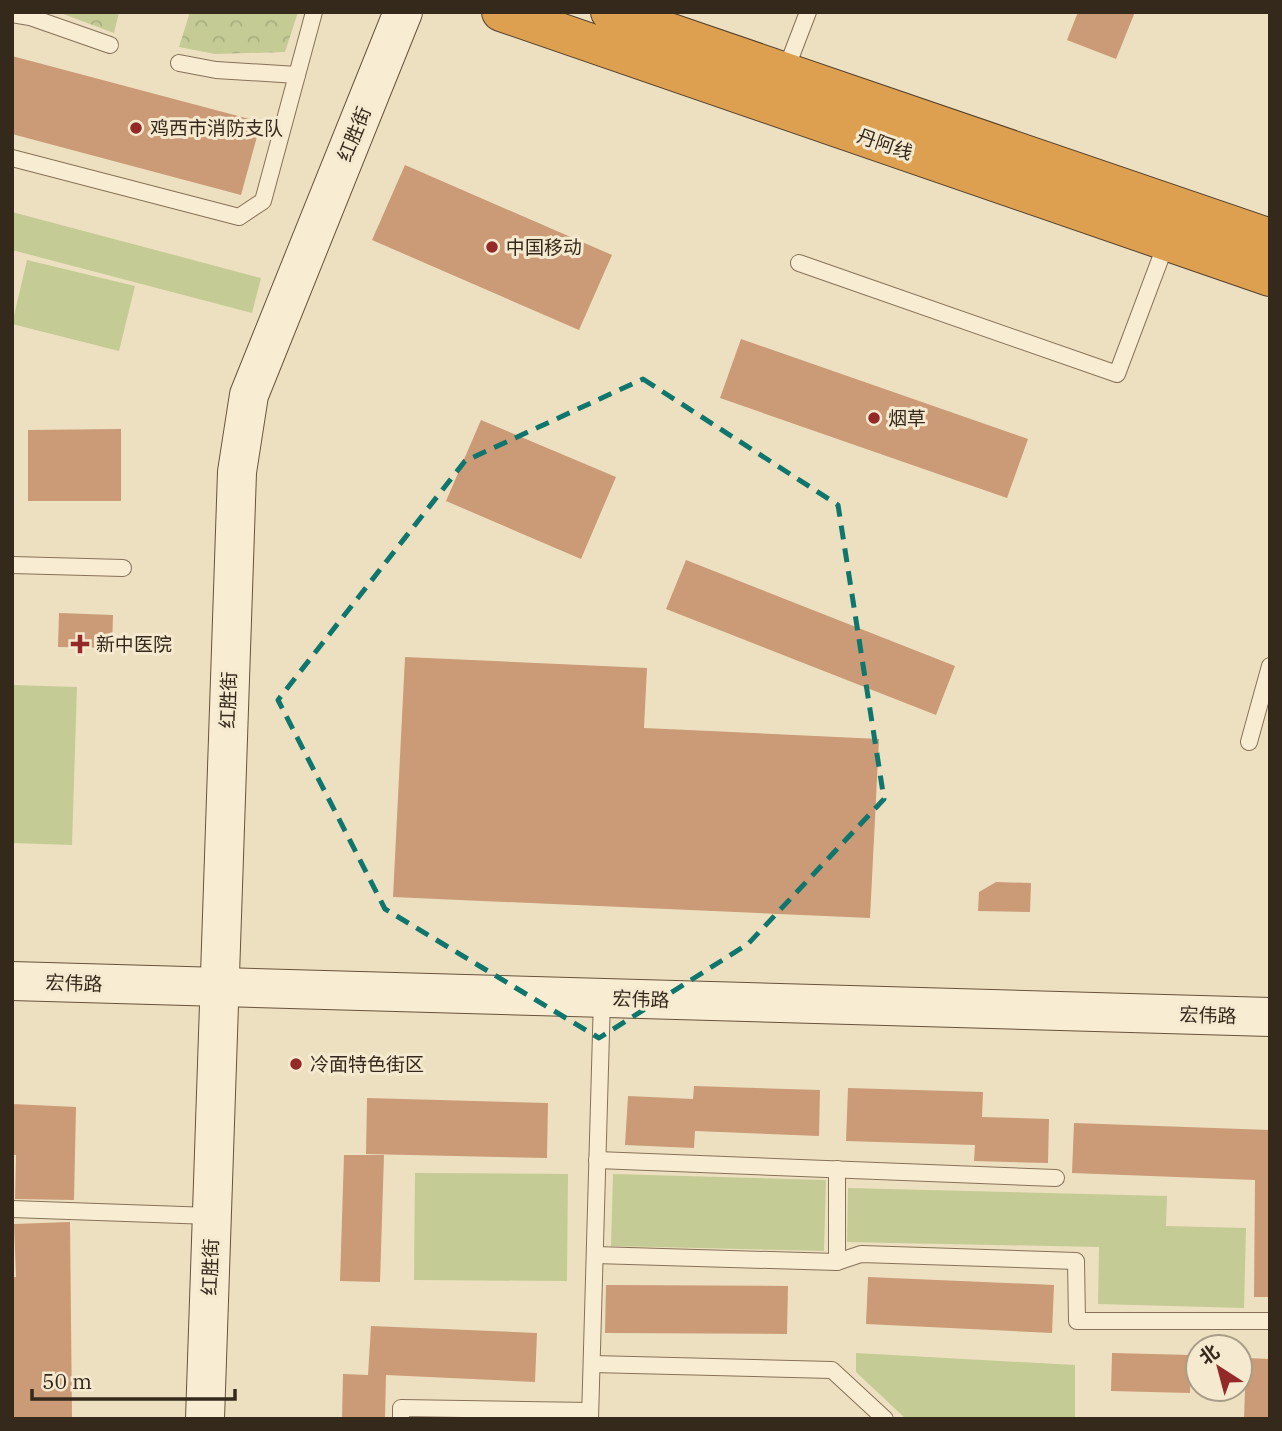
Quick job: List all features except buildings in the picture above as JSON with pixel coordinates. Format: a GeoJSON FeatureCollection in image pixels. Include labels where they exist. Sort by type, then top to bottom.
{"type":"FeatureCollection","features":[{"type":"Feature","properties":{"kind":"highway","name":"丹阿线"},"geometry":{"type":"LineString","coordinates":[[500,12],[1270,276]]}},
{"type":"Feature","properties":{"kind":"highway","name":"丹阿线"},"geometry":{"type":"LineString","coordinates":[[610,12],[1270,238]]}},
{"type":"Feature","properties":{"kind":"street","name":"红胜街"},"geometry":{"type":"LineString","coordinates":[[205,1419],[237,472],[249,395],[403,12]]}},
{"type":"Feature","properties":{"kind":"street","name":"宏伟路"},"geometry":{"type":"LineString","coordinates":[[12,981],[1270,1017]]}},
{"type":"Feature","properties":{"kind":"lane"},"geometry":{"type":"LineString","coordinates":[[12,158],[239,216],[262,201],[314,12]]}},
{"type":"Feature","properties":{"kind":"lane"},"geometry":{"type":"LineString","coordinates":[[785,72],[808,12]]}},
{"type":"Feature","properties":{"kind":"lane"},"geometry":{"type":"LineString","coordinates":[[12,14],[30,17],[110,45]]}},
{"type":"Feature","properties":{"kind":"lane"},"geometry":{"type":"LineString","coordinates":[[179,63],[216,70],[297,75]]}},
{"type":"Feature","properties":{"kind":"lane"},"geometry":{"type":"LineString","coordinates":[[799,263],[1117,374],[1167,241]]}},
{"type":"Feature","properties":{"kind":"lane"},"geometry":{"type":"LineString","coordinates":[[12,565],[123,568]]}},
{"type":"Feature","properties":{"kind":"lane"},"geometry":{"type":"LineString","coordinates":[[1249,742],[1270,668]]}},
{"type":"Feature","properties":{"kind":"lane"},"geometry":{"type":"LineString","coordinates":[[401,1419],[401,1408],[590,1415],[602,998]]}},
{"type":"Feature","properties":{"kind":"lane"},"geometry":{"type":"LineString","coordinates":[[597,1160],[1056,1178]]}},
{"type":"Feature","properties":{"kind":"lane"},"geometry":{"type":"LineString","coordinates":[[837,1262],[838,1170]]}},
{"type":"Feature","properties":{"kind":"lane"},"geometry":{"type":"LineString","coordinates":[[12,1209],[211,1216]]}},
{"type":"Feature","properties":{"kind":"lane"},"geometry":{"type":"LineString","coordinates":[[595,1255],[837,1262],[861,1254],[1076,1261],[1077,1321],[1270,1321]]}},
{"type":"Feature","properties":{"kind":"lane"},"geometry":{"type":"LineString","coordinates":[[592,1364],[832,1370],[885,1419]]}},
{"type":"Feature","properties":{"kind":"highlighted area"},"geometry":{"type":"Polygon","coordinates":[[[643,379],[838,505],[884,799],[748,944],[599,1038],[385,909],[278,700],[465,461],[643,379]]]}},
{"type":"Feature","properties":{"kind":"green space"},"geometry":{"type":"Polygon","coordinates":[[[58,12],[119,12],[114,33],[58,12]]]}},
{"type":"Feature","properties":{"kind":"green space"},"geometry":{"type":"Polygon","coordinates":[[[190,12],[298,12],[285,52],[215,54],[179,47],[190,12]]]}},
{"type":"Feature","properties":{"kind":"green space"},"geometry":{"type":"Polygon","coordinates":[[[12,212],[261,278],[252,313],[12,250],[12,212]]]}},
{"type":"Feature","properties":{"kind":"green space"},"geometry":{"type":"Polygon","coordinates":[[[27,260],[135,286],[119,351],[12,324],[27,260]]]}},
{"type":"Feature","properties":{"kind":"green space"},"geometry":{"type":"Polygon","coordinates":[[[12,685],[77,687],[72,845],[12,843],[12,685]]]}},
{"type":"Feature","properties":{"kind":"green space"},"geometry":{"type":"Polygon","coordinates":[[[415,1173],[568,1174],[567,1281],[414,1280],[415,1173]]]}},
{"type":"Feature","properties":{"kind":"green space"},"geometry":{"type":"Polygon","coordinates":[[[613,1174],[826,1180],[824,1251],[611,1246],[613,1174]]]}},
{"type":"Feature","properties":{"kind":"green space"},"geometry":{"type":"Polygon","coordinates":[[[848,1188],[1167,1196],[1166,1226],[1246,1228],[1244,1308],[1098,1304],[1099,1247],[847,1242],[848,1188]]]}},
{"type":"Feature","properties":{"kind":"green space"},"geometry":{"type":"Polygon","coordinates":[[[856,1353],[1075,1365],[1075,1419],[906,1419],[856,1372],[856,1353]]]}},
{"type":"Feature","properties":{"kind":"place","name":"鸡西市消防支队"},"geometry":{"type":"Point","coordinates":[136,128]}},
{"type":"Feature","properties":{"kind":"place","name":"中国移动"},"geometry":{"type":"Point","coordinates":[492,247]}},
{"type":"Feature","properties":{"kind":"place","name":"烟草"},"geometry":{"type":"Point","coordinates":[874,418]}},
{"type":"Feature","properties":{"kind":"place","name":"新中医院"},"geometry":{"type":"Point","coordinates":[80,644]}},
{"type":"Feature","properties":{"kind":"place","name":"冷面特色街区"},"geometry":{"type":"Point","coordinates":[296,1064]}}]}
